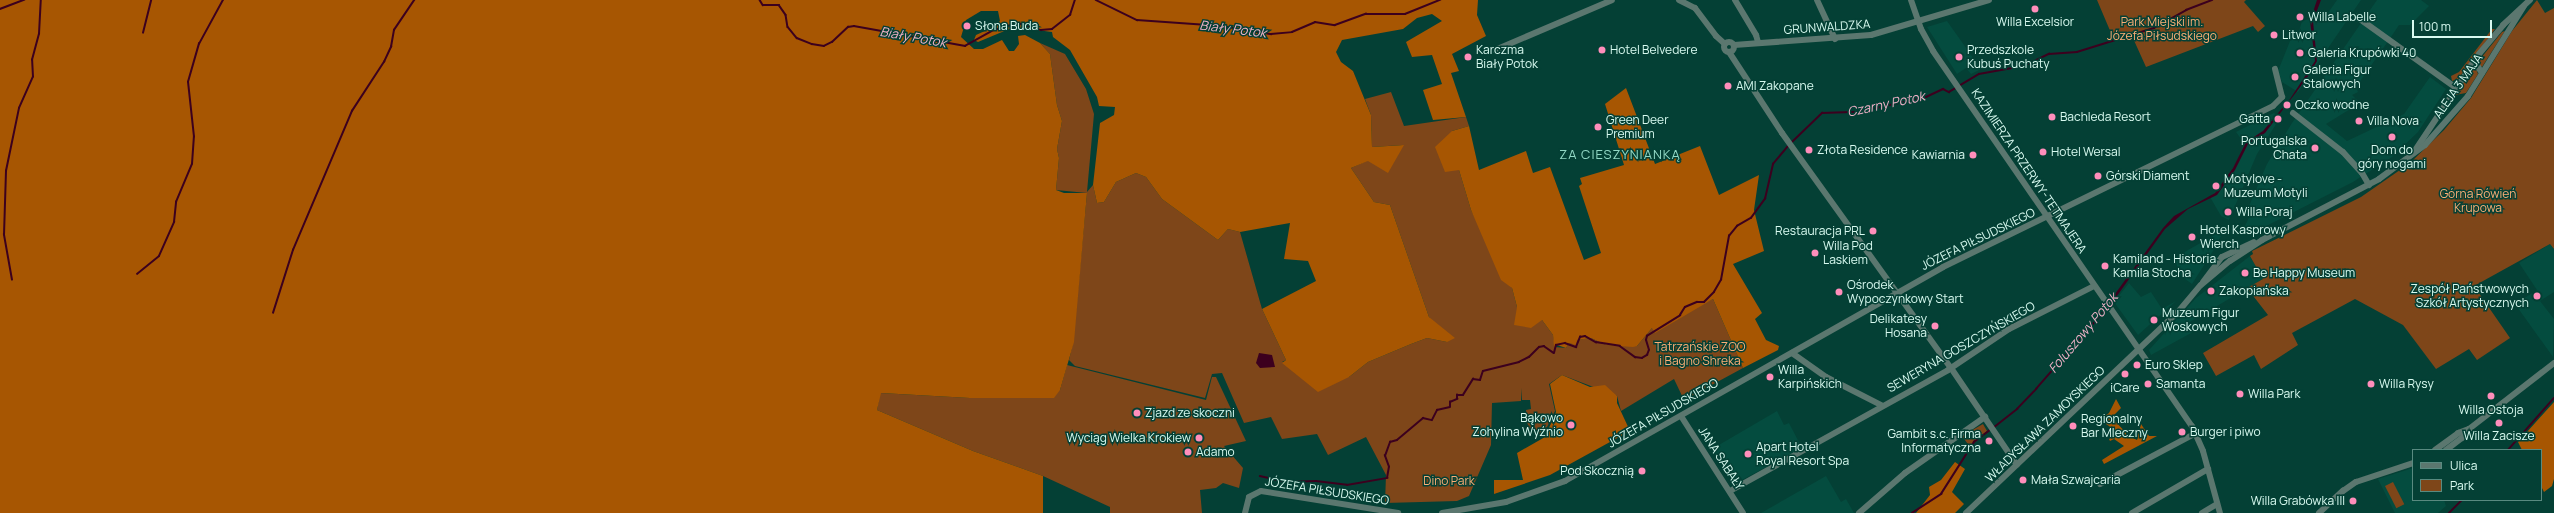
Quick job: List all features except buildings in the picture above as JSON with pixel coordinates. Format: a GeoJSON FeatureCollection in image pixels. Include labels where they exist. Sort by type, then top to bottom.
{"type":"FeatureCollection","features":[{"type":"Feature","properties":{"kind":"street"},"geometry":{"type":"LineString","coordinates":[[1495,50],[1612,0]]}},
{"type":"Feature","properties":{"kind":"street"},"geometry":{"type":"LineString","coordinates":[[1679,0],[1695,8],[1717,37],[1725,44]]}},
{"type":"Feature","properties":{"kind":"street"},"geometry":{"type":"LineString","coordinates":[[1735,0],[1756,35],[1758,42]]}},
{"type":"Feature","properties":{"kind":"street"},"geometry":{"type":"LineString","coordinates":[[1817,0],[1835,39]]}},
{"type":"Feature","properties":{"kind":"street","name":"KAZIMIERZA PRZERWY-TETMAJERA"},"geometry":{"type":"LineString","coordinates":[[1911,0],[1918,22],[1928,43],[2196,433],[2220,513]]}},
{"type":"Feature","properties":{"kind":"street","name":"GRUNWALDZKA"},"geometry":{"type":"LineString","coordinates":[[1734,45],[1758,42],[1835,39],[1878,34],[1989,0]]}},
{"type":"Feature","properties":{"kind":"street","name":"ALEJA 3 MAJA"},"geometry":{"type":"LineString","coordinates":[[2238,251],[2388,174],[2415,150],[2471,65],[2503,25],[2530,0]]}},
{"type":"Feature","properties":{"kind":"street","name":"ALEJA 3 MAJA"},"geometry":{"type":"LineString","coordinates":[[2415,150],[2425,145],[2453,115],[2482,73],[2524,6]]}},
{"type":"Feature","properties":{"kind":"street"},"geometry":{"type":"LineString","coordinates":[[2357,17],[2456,88]]}},
{"type":"Feature","properties":{"kind":"street"},"geometry":{"type":"LineString","coordinates":[[1725,44],[1729,42],[1734,45],[1733,50],[1729,52]]}},
{"type":"Feature","properties":{"kind":"street"},"geometry":{"type":"LineString","coordinates":[[1725,44],[1724,50],[1729,52],[1732,60],[1792,148],[1951,368],[2017,465]]}},
{"type":"Feature","properties":{"kind":"street"},"geometry":{"type":"LineString","coordinates":[[2471,65],[2478,67],[2482,73]]}},
{"type":"Feature","properties":{"kind":"street","name":"JÓZEFA PIŁSUDSKIEGO"},"geometry":{"type":"LineString","coordinates":[[1442,513],[1477,511],[1520,498],[1561,483],[1896,293],[1983,247],[2047,218],[2274,106],[2282,99],[2282,91],[2275,69]]}},
{"type":"Feature","properties":{"kind":"street"},"geometry":{"type":"LineString","coordinates":[[2444,108],[2446,112],[2453,115]]}},
{"type":"Feature","properties":{"kind":"street"},"geometry":{"type":"LineString","coordinates":[[2293,113],[2343,152],[2362,173],[2369,185]]}},
{"type":"Feature","properties":{"kind":"street"},"geometry":{"type":"LineString","coordinates":[[2201,285],[2214,265],[2238,251]]}},
{"type":"Feature","properties":{"kind":"street"},"geometry":{"type":"LineString","coordinates":[[2201,285],[2238,251]]}},
{"type":"Feature","properties":{"kind":"street"},"geometry":{"type":"LineString","coordinates":[[2214,265],[2218,271]]}},
{"type":"Feature","properties":{"kind":"street","name":"WŁADYSŁAWA ZAMOYSKIEGO"},"geometry":{"type":"LineString","coordinates":[[1966,513],[2138,350],[2201,285]]}},
{"type":"Feature","properties":{"kind":"street","name":"SEWERYNA GOSZCZYŃSKIEGO"},"geometry":{"type":"LineString","coordinates":[[1730,491],[1881,405],[1951,368],[2009,329],[2094,286]]}},
{"type":"Feature","properties":{"kind":"street","name":"SEWERYNA GOSZCZYŃSKIEGO"},"geometry":{"type":"LineString","coordinates":[[1792,353],[1826,378],[1881,405]]}},
{"type":"Feature","properties":{"kind":"street"},"geometry":{"type":"LineString","coordinates":[[2447,449],[2462,438],[2469,429],[2554,362]]}},
{"type":"Feature","properties":{"kind":"street","name":"JANA SABAŁY"},"geometry":{"type":"LineString","coordinates":[[1681,416],[1743,513]]}},
{"type":"Feature","properties":{"kind":"street"},"geometry":{"type":"LineString","coordinates":[[1859,513],[1911,468],[1985,417]]}},
{"type":"Feature","properties":{"kind":"street"},"geometry":{"type":"LineString","coordinates":[[2436,449],[2458,433],[2469,429]]}},
{"type":"Feature","properties":{"kind":"street"},"geometry":{"type":"LineString","coordinates":[[2100,484],[2196,433]]}},
{"type":"Feature","properties":{"kind":"street"},"geometry":{"type":"LineString","coordinates":[[2319,513],[2343,491],[2356,482],[2412,464]]}},
{"type":"Feature","properties":{"kind":"street"},"geometry":{"type":"LineString","coordinates":[[2132,513],[2208,469]]}},
{"type":"Feature","properties":{"kind":"street","name":"JÓZEFA PIŁSUDSKIEGO"},"geometry":{"type":"LineString","coordinates":[[1245,513],[1247,501],[1253,493],[1264,491],[1380,512],[1398,513]]}},
{"type":"Feature","properties":{"kind":"street"},"geometry":{"type":"LineString","coordinates":[[2202,513],[2217,504]]}},
{"type":"Feature","properties":{"kind":"shaded area"},"geometry":{"type":"Polygon","coordinates":[[[0,0],[1478,0],[1477,15],[1486,36],[1452,54],[1459,71],[1451,73],[1466,117],[1433,120],[1423,90],[1442,84],[1432,55],[1412,57],[1406,42],[1442,21],[1432,14],[1417,18],[1403,29],[1342,40],[1336,52],[1341,62],[1353,71],[1371,115],[1372,147],[1404,145],[1388,173],[1368,161],[1351,168],[1374,202],[1390,205],[1429,317],[1455,338],[1447,342],[1427,338],[1411,344],[1368,362],[1349,377],[1318,392],[1282,363],[1286,360],[1262,309],[1316,281],[1308,261],[1284,259],[1290,223],[1240,232],[1228,229],[1218,240],[1162,199],[1146,177],[1136,173],[1116,182],[1104,202],[1097,203],[1093,185],[1100,123],[1114,115],[1115,107],[1099,106],[1097,97],[1070,50],[1053,37],[1052,32],[1014,27],[978,42],[974,40],[976,35],[987,30],[1000,21],[998,11],[981,11],[966,20],[961,37],[974,49],[983,49],[1002,40],[1009,51],[1014,51],[1019,44],[1018,36],[1025,35],[1040,43],[1050,54],[1057,105],[1062,121],[1057,149],[1059,158],[1056,190],[1064,193],[1087,193],[1074,342],[1060,390],[1054,398],[970,398],[881,393],[877,410],[973,451],[1043,476],[1043,513],[0,513],[0,0]]]}},
{"type":"Feature","properties":{"kind":"shaded area"},"geometry":{"type":"Polygon","coordinates":[[[2317,0],[2321,0],[2313,21],[2317,61],[2307,78],[2265,133],[2248,144],[2235,170],[2217,195],[2188,209],[2165,229],[2109,307],[2107,305],[2163,228],[2174,216],[2215,193],[2233,168],[2246,142],[2263,131],[2290,99],[2315,61],[2310,21],[2317,0]]]}},
{"type":"Feature","properties":{"kind":"shaded area"},"geometry":{"type":"Polygon","coordinates":[[[2337,0],[2361,0],[2298,92],[2282,82],[2278,71],[2290,41],[2299,31],[2302,21],[2313,18],[2315,11],[2323,20],[2337,0]]]}},
{"type":"Feature","properties":{"kind":"shaded area"},"geometry":{"type":"Polygon","coordinates":[[[2377,0],[2421,0],[2429,6],[2410,25],[2399,25],[2356,87],[2358,92],[2352,95],[2360,103],[2326,124],[2347,141],[2404,114],[2430,77],[2446,89],[2418,132],[2392,157],[2353,182],[2254,232],[2247,231],[2245,226],[2250,215],[2247,213],[2249,206],[2267,164],[2292,123],[2377,0]]]}},
{"type":"Feature","properties":{"kind":"shaded area","name":"Przedszkole Kubuś Puchaty"},"geometry":{"type":"Polygon","coordinates":[[[1947,21],[1981,69],[1971,74],[1966,68],[1957,74],[1927,27],[1947,21]]]}},
{"type":"Feature","properties":{"kind":"shaded area"},"geometry":{"type":"Polygon","coordinates":[[[1626,88],[1655,164],[1700,146],[1719,195],[1759,175],[1754,210],[1764,251],[1733,264],[1762,313],[1755,319],[1766,340],[1779,346],[1778,350],[1743,368],[1713,299],[1655,333],[1652,328],[1637,346],[1633,347],[1606,345],[1591,338],[1577,340],[1576,345],[1569,343],[1566,348],[1557,345],[1554,347],[1553,335],[1542,320],[1531,328],[1514,325],[1517,307],[1512,288],[1501,280],[1471,210],[1459,170],[1445,172],[1435,147],[1452,131],[1469,126],[1479,170],[1526,151],[1533,173],[1550,167],[1584,260],[1601,253],[1579,186],[1582,184],[1580,178],[1624,165],[1605,104],[1626,88]]]}},
{"type":"Feature","properties":{"kind":"shaded area"},"geometry":{"type":"Polygon","coordinates":[[[2274,113],[2280,118],[2257,154],[2229,220],[2221,216],[2210,197],[2221,186],[2238,160],[2244,143],[2236,132],[2274,113]]]}},
{"type":"Feature","properties":{"kind":"shaded area"},"geometry":{"type":"Polygon","coordinates":[[[2218,233],[2221,236],[2192,284],[2181,276],[2174,258],[2218,233]]]}},
{"type":"Feature","properties":{"kind":"shaded area","name":"Zespół Państwowych Szkół Artystycznych"},"geometry":{"type":"Polygon","coordinates":[[[2550,244],[2554,249],[2554,292],[2540,301],[2554,319],[2553,357],[2515,304],[2537,290],[2519,263],[2550,244]]]}},
{"type":"Feature","properties":{"kind":"shaded area"},"geometry":{"type":"Polygon","coordinates":[[[2250,256],[2263,279],[2188,323],[2193,332],[2151,355],[2149,350],[2196,298],[2250,256]]]}},
{"type":"Feature","properties":{"kind":"shaded area"},"geometry":{"type":"Polygon","coordinates":[[[2129,283],[2141,297],[2151,292],[2162,309],[2176,301],[2138,335],[2114,302],[2129,283]]]}},
{"type":"Feature","properties":{"kind":"shaded area"},"geometry":{"type":"Polygon","coordinates":[[[1259,353],[1272,355],[1275,367],[1260,368],[1256,363],[1259,353]]]}},
{"type":"Feature","properties":{"kind":"shaded area"},"geometry":{"type":"Polygon","coordinates":[[[1562,375],[1590,387],[1605,385],[1617,396],[1617,403],[1630,431],[1550,475],[1494,494],[1494,480],[1523,480],[1517,453],[1545,437],[1556,412],[1550,384],[1562,375]]]}},
{"type":"Feature","properties":{"kind":"shaded area"},"geometry":{"type":"Polygon","coordinates":[[[2116,399],[2121,408],[2114,415],[2114,420],[2129,436],[2137,440],[2141,424],[2149,436],[2157,436],[2104,464],[2102,460],[2124,446],[2114,439],[2110,441],[2109,439],[2113,435],[2109,426],[2100,420],[2109,413],[2116,399]]]}},
{"type":"Feature","properties":{"kind":"shaded area"},"geometry":{"type":"Polygon","coordinates":[[[2554,402],[2554,479],[2552,486],[2544,492],[2542,488],[2542,449],[2522,449],[2518,442],[2554,402]]]}},
{"type":"Feature","properties":{"kind":"shaded area"},"geometry":{"type":"Polygon","coordinates":[[[1777,411],[1784,425],[1789,423],[1802,448],[1736,483],[1733,482],[1712,449],[1777,411]]]}},
{"type":"Feature","properties":{"kind":"shaded area"},"geometry":{"type":"Polygon","coordinates":[[[1955,462],[1965,469],[1952,492],[1964,504],[1955,513],[1916,513],[1930,495],[1929,487],[1941,480],[1955,462]]]}},
{"type":"Feature","properties":{"kind":"shaded area"},"geometry":{"type":"Polygon","coordinates":[[[2412,468],[2412,501],[2444,501],[2446,506],[2438,513],[2395,513],[2378,479],[2412,468]]]}},
{"type":"Feature","properties":{"kind":"shaded area"},"geometry":{"type":"Polygon","coordinates":[[[1826,476],[1841,502],[1846,499],[1854,513],[1761,513],[1826,476]]]}},
{"type":"Feature","properties":{"kind":"green space","name":"Park Miejski im. Józefa Piłsudskiego"},"geometry":{"type":"Polygon","coordinates":[[[2097,0],[2246,0],[2244,2],[2265,26],[2258,32],[2253,26],[2146,67],[2132,36],[2114,40],[2097,0]]]}},
{"type":"Feature","properties":{"kind":"green space","name":"Górna Rówień Krupowa"},"geometry":{"type":"Polygon","coordinates":[[[2537,0],[2545,13],[2554,8],[2554,249],[2550,244],[2474,286],[2510,338],[2477,360],[2469,349],[2436,369],[2403,325],[2355,299],[2292,333],[2298,345],[2261,369],[2254,355],[2216,376],[2203,353],[2268,315],[2247,288],[2263,279],[2250,256],[2253,254],[2252,251],[2361,197],[2410,163],[2444,130],[2471,98],[2512,31],[2537,0]]]}},
{"type":"Feature","properties":{"kind":"green space"},"geometry":{"type":"Polygon","coordinates":[[[2492,29],[2495,29],[2458,79],[2452,81],[2451,76],[2459,72],[2492,29]]]}},
{"type":"Feature","properties":{"kind":"green space"},"geometry":{"type":"Polygon","coordinates":[[[2505,31],[2482,67],[2477,63],[2502,32],[2505,31]]]}},
{"type":"Feature","properties":{"kind":"green space"},"geometry":{"type":"Polygon","coordinates":[[[1040,43],[1065,54],[1086,89],[1094,114],[1087,192],[1093,185],[1097,203],[1104,202],[1116,182],[1136,173],[1146,177],[1162,199],[1218,240],[1228,229],[1240,232],[1262,309],[1286,360],[1282,362],[1349,377],[1368,362],[1427,338],[1447,342],[1429,317],[1390,205],[1374,202],[1351,168],[1403,145],[1372,147],[1371,115],[1365,99],[1391,92],[1404,126],[1466,117],[1469,126],[1452,131],[1459,170],[1471,210],[1512,288],[1517,307],[1542,320],[1553,335],[1555,347],[1566,348],[1569,343],[1576,344],[1576,340],[1591,338],[1606,345],[1637,346],[1652,328],[1713,299],[1743,368],[1684,400],[1674,379],[1621,411],[1617,396],[1562,375],[1549,384],[1555,411],[1542,437],[1528,430],[1526,410],[1531,409],[1530,400],[1522,400],[1521,388],[1521,401],[1492,403],[1491,445],[1469,496],[1457,501],[1385,503],[1386,475],[1366,437],[1328,455],[1317,434],[1282,439],[1271,417],[1244,423],[1222,373],[1212,374],[1205,398],[1075,366],[1069,360],[1073,343],[1087,193],[1056,190],[1059,158],[1057,149],[1062,121],[1057,105],[1050,54],[1040,43]]]}},
{"type":"Feature","properties":{"kind":"green space"},"geometry":{"type":"Polygon","coordinates":[[[2476,69],[2478,74],[2466,93],[2455,95],[2471,70],[2476,69]]]}},
{"type":"Feature","properties":{"kind":"green space"},"geometry":{"type":"Polygon","coordinates":[[[1067,365],[1206,400],[1212,377],[1216,377],[1246,441],[1224,446],[1243,468],[1239,488],[1223,483],[1216,488],[1200,490],[1202,513],[1110,513],[1110,507],[1043,476],[973,451],[877,410],[880,393],[970,398],[1060,390],[1067,365]]]}},
{"type":"Feature","properties":{"kind":"green space"},"geometry":{"type":"Polygon","coordinates":[[[1983,424],[1987,431],[1970,447],[1962,436],[1983,424]]]}},
{"type":"Feature","properties":{"kind":"green space"},"geometry":{"type":"Polygon","coordinates":[[[2393,482],[2404,504],[2396,508],[2385,486],[2393,482]]]}},
{"type":"Feature","properties":{"kind":"waterway"},"geometry":{"type":"LineString","coordinates":[[0,9],[24,0]]}},
{"type":"Feature","properties":{"kind":"waterway"},"geometry":{"type":"LineString","coordinates":[[12,280],[4,235],[6,171],[19,108],[33,77],[32,60],[39,34],[41,0]]}},
{"type":"Feature","properties":{"kind":"waterway"},"geometry":{"type":"LineString","coordinates":[[143,33],[151,0]]}},
{"type":"Feature","properties":{"kind":"waterway"},"geometry":{"type":"LineString","coordinates":[[137,274],[159,256],[174,222],[176,202],[192,164],[194,137],[188,82],[199,44],[223,0]]}},
{"type":"Feature","properties":{"kind":"waterway"},"geometry":{"type":"LineString","coordinates":[[273,313],[293,250],[352,111],[384,62],[391,47],[394,30],[414,0]]}},
{"type":"Feature","properties":{"kind":"waterway","name":"Biały Potok"},"geometry":{"type":"LineString","coordinates":[[760,0],[763,5],[779,5],[786,15],[788,27],[797,38],[812,44],[824,46],[832,42],[848,27],[854,26],[965,46],[994,30],[1018,23],[1041,30],[1052,29],[1070,15],[1075,0]]}},
{"type":"Feature","properties":{"kind":"waterway","name":"Biały Potok"},"geometry":{"type":"LineString","coordinates":[[1096,0],[1137,20],[1222,26],[1271,34],[1292,32],[1315,22],[1335,25],[1366,14],[1405,14],[1440,0]]}},
{"type":"Feature","properties":{"kind":"waterway","name":"Czarny Potok"},"geometry":{"type":"LineString","coordinates":[[1959,86],[1979,74],[2024,66],[2049,54],[2077,52],[2154,28],[2186,10],[2212,0]]}},
{"type":"Feature","properties":{"kind":"waterway","name":"Czarny Potok"},"geometry":{"type":"LineString","coordinates":[[1792,142],[1822,113],[1858,112],[1926,97],[1943,89],[1949,92],[1956,88]]}},
{"type":"Feature","properties":{"kind":"waterway","name":"Czarny Potok"},"geometry":{"type":"LineString","coordinates":[[1260,476],[1287,482],[1316,481],[1347,485],[1387,478],[1389,467],[1385,456],[1390,442],[1397,440],[1423,418],[1432,420],[1437,410],[1450,407],[1450,402],[1457,399],[1457,395],[1463,395],[1473,379],[1480,380],[1483,371],[1519,362],[1529,357],[1539,347],[1544,346],[1554,353],[1556,345],[1565,343],[1576,347],[1580,337],[1585,336],[1596,342],[1620,346],[1635,357],[1642,358],[1647,355],[1649,350],[1646,340],[1647,336],[1680,315],[1685,307],[1697,302],[1704,302],[1714,292],[1721,280],[1729,236],[1737,226],[1751,218],[1765,199],[1773,164],[1789,145]]}},
{"type":"Feature","properties":{"kind":"waterway","name":"Foluszowy Potok"},"geometry":{"type":"LineString","coordinates":[[1993,428],[2017,409],[2107,308]]}},
{"type":"Feature","properties":{"kind":"waterway"},"geometry":{"type":"LineString","coordinates":[[2509,449],[2554,398]]}},
{"type":"Feature","properties":{"kind":"waterway","name":"Foluszowy Potok"},"geometry":{"type":"LineString","coordinates":[[1912,513],[1941,494],[1974,442],[1990,430]]}},
{"type":"Feature","properties":{"kind":"waterway"},"geometry":{"type":"LineString","coordinates":[[2449,513],[2461,501]]}},
{"type":"Feature","properties":{"kind":"place","name":"Willa Excelsior"},"geometry":{"type":"Point","coordinates":[2035,9]}},
{"type":"Feature","properties":{"kind":"place","name":"Willa Labelle"},"geometry":{"type":"Point","coordinates":[2300,17]}},
{"type":"Feature","properties":{"kind":"place","name":"Słona Buda"},"geometry":{"type":"Point","coordinates":[967,26]}},
{"type":"Feature","properties":{"kind":"place","name":"Litwor"},"geometry":{"type":"Point","coordinates":[2274,35]}},
{"type":"Feature","properties":{"kind":"place","name":"Hotel Belvedere"},"geometry":{"type":"Point","coordinates":[1602,50]}},
{"type":"Feature","properties":{"kind":"place","name":"Galeria Krupówki 40"},"geometry":{"type":"Point","coordinates":[2300,53]}},
{"type":"Feature","properties":{"kind":"place","name":"Karczma Biały Potok"},"geometry":{"type":"Point","coordinates":[1468,57]}},
{"type":"Feature","properties":{"kind":"place","name":"Przedszkole Kubuś Puchaty"},"geometry":{"type":"Point","coordinates":[1959,57]}},
{"type":"Feature","properties":{"kind":"place","name":"Galeria Figur Stalowych"},"geometry":{"type":"Point","coordinates":[2295,77]}},
{"type":"Feature","properties":{"kind":"place","name":"AMI Zakopane"},"geometry":{"type":"Point","coordinates":[1728,86]}},
{"type":"Feature","properties":{"kind":"place","name":"Oczko wodne"},"geometry":{"type":"Point","coordinates":[2287,105]}},
{"type":"Feature","properties":{"kind":"place","name":"Bachleda Resort"},"geometry":{"type":"Point","coordinates":[2052,117]}},
{"type":"Feature","properties":{"kind":"place","name":"Gatta"},"geometry":{"type":"Point","coordinates":[2278,119]}},
{"type":"Feature","properties":{"kind":"place","name":"Villa Nova"},"geometry":{"type":"Point","coordinates":[2359,121]}},
{"type":"Feature","properties":{"kind":"place","name":"Green Deer Premium"},"geometry":{"type":"Point","coordinates":[1598,127]}},
{"type":"Feature","properties":{"kind":"place","name":"Dom do góry nogami"},"geometry":{"type":"Point","coordinates":[2392,137]}},
{"type":"Feature","properties":{"kind":"place","name":"Portugalska Chata"},"geometry":{"type":"Point","coordinates":[2315,148]}},
{"type":"Feature","properties":{"kind":"place","name":"Złota Residence"},"geometry":{"type":"Point","coordinates":[1809,150]}},
{"type":"Feature","properties":{"kind":"place","name":"Hotel Wersal"},"geometry":{"type":"Point","coordinates":[2043,152]}},
{"type":"Feature","properties":{"kind":"place","name":"Kawiarnia"},"geometry":{"type":"Point","coordinates":[1973,155]}},
{"type":"Feature","properties":{"kind":"place","name":"Górski Diament"},"geometry":{"type":"Point","coordinates":[2098,176]}},
{"type":"Feature","properties":{"kind":"place","name":"Motylove - Muzeum Motyli"},"geometry":{"type":"Point","coordinates":[2216,186]}},
{"type":"Feature","properties":{"kind":"place","name":"Willa Poraj"},"geometry":{"type":"Point","coordinates":[2228,212]}},
{"type":"Feature","properties":{"kind":"place","name":"Restauracja PRL"},"geometry":{"type":"Point","coordinates":[1873,231]}},
{"type":"Feature","properties":{"kind":"place","name":"Hotel Kasprowy Wierch"},"geometry":{"type":"Point","coordinates":[2192,237]}},
{"type":"Feature","properties":{"kind":"place","name":"Willa Pod Laskiem"},"geometry":{"type":"Point","coordinates":[1815,253]}},
{"type":"Feature","properties":{"kind":"place","name":"Kamiland - Historia Kamila Stocha"},"geometry":{"type":"Point","coordinates":[2105,266]}},
{"type":"Feature","properties":{"kind":"place","name":"Be Happy Museum"},"geometry":{"type":"Point","coordinates":[2245,273]}},
{"type":"Feature","properties":{"kind":"place","name":"Zakopiańska"},"geometry":{"type":"Point","coordinates":[2211,291]}},
{"type":"Feature","properties":{"kind":"place","name":"Ośrodek Wypoczynkowy Start"},"geometry":{"type":"Point","coordinates":[1839,292]}},
{"type":"Feature","properties":{"kind":"place","name":"Zespół Państwowych Szkół Artystycznych"},"geometry":{"type":"Point","coordinates":[2537,296]}},
{"type":"Feature","properties":{"kind":"place","name":"Muzeum Figur Woskowych"},"geometry":{"type":"Point","coordinates":[2154,320]}},
{"type":"Feature","properties":{"kind":"place","name":"Delikatesy Hosana"},"geometry":{"type":"Point","coordinates":[1935,326]}},
{"type":"Feature","properties":{"kind":"place","name":"Euro Sklep"},"geometry":{"type":"Point","coordinates":[2137,365]}},
{"type":"Feature","properties":{"kind":"place","name":"iCare"},"geometry":{"type":"Point","coordinates":[2125,374]}},
{"type":"Feature","properties":{"kind":"place","name":"Willa Karpińskich"},"geometry":{"type":"Point","coordinates":[1770,377]}},
{"type":"Feature","properties":{"kind":"place","name":"Samanta"},"geometry":{"type":"Point","coordinates":[2148,384]}},
{"type":"Feature","properties":{"kind":"place","name":"Willa Rysy"},"geometry":{"type":"Point","coordinates":[2371,384]}},
{"type":"Feature","properties":{"kind":"place","name":"Willa Park"},"geometry":{"type":"Point","coordinates":[2240,394]}},
{"type":"Feature","properties":{"kind":"place","name":"Willa Ostoja"},"geometry":{"type":"Point","coordinates":[2491,396]}},
{"type":"Feature","properties":{"kind":"place","name":"Zjazd ze skoczni"},"geometry":{"type":"Point","coordinates":[1137,413]}},
{"type":"Feature","properties":{"kind":"place","name":"Willa Zacisze"},"geometry":{"type":"Point","coordinates":[2499,423]}},
{"type":"Feature","properties":{"kind":"place","name":"Bąkowo Zohylina Wyźnio"},"geometry":{"type":"Point","coordinates":[1571,425]}},
{"type":"Feature","properties":{"kind":"place","name":"Regionalny Bar Mleczny"},"geometry":{"type":"Point","coordinates":[2073,426]}},
{"type":"Feature","properties":{"kind":"place","name":"Burger i piwo"},"geometry":{"type":"Point","coordinates":[2182,432]}},
{"type":"Feature","properties":{"kind":"place","name":"Wyciąg Wielka Krokiew"},"geometry":{"type":"Point","coordinates":[1199,438]}},
{"type":"Feature","properties":{"kind":"place","name":"Gambit s.c. Firma Informatyczna"},"geometry":{"type":"Point","coordinates":[1989,441]}},
{"type":"Feature","properties":{"kind":"place","name":"Adamo"},"geometry":{"type":"Point","coordinates":[1188,452]}},
{"type":"Feature","properties":{"kind":"place","name":"Apart Hotel Royal Resort Spa"},"geometry":{"type":"Point","coordinates":[1748,454]}},
{"type":"Feature","properties":{"kind":"place","name":"Pod Skocznią"},"geometry":{"type":"Point","coordinates":[1642,471]}},
{"type":"Feature","properties":{"kind":"place","name":"Mała Szwajcaria"},"geometry":{"type":"Point","coordinates":[2023,480]}},
{"type":"Feature","properties":{"kind":"place","name":"Willa Grabówka III"},"geometry":{"type":"Point","coordinates":[2353,501]}},
{"type":"Feature","properties":{"kind":"district","name":"ZA CIESZYNIANKĄ"},"geometry":{"type":"Point","coordinates":[1620,154]}},
{"type":"Feature","properties":{"kind":"park label","name":"Tatrzańskie ZOO i Bagno Shreka"},"geometry":{"type":"Point","coordinates":[1700,354]}},
{"type":"Feature","properties":{"kind":"park label","name":"Dino Park"},"geometry":{"type":"Point","coordinates":[1449,481]}}]}
